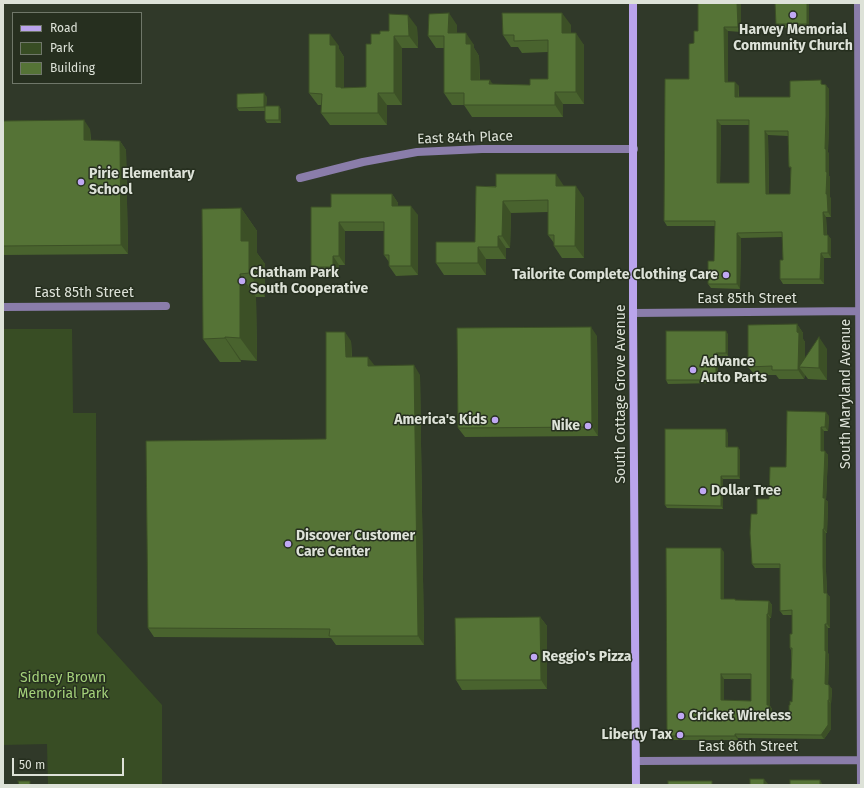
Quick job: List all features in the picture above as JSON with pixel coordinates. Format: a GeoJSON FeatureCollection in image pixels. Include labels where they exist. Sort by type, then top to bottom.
{"type":"FeatureCollection","features":[{"type":"Feature","properties":{"kind":"main road","name":"South Cottage Grove Avenue"},"geometry":{"type":"LineString","coordinates":[[633,3],[636,785]]}},
{"type":"Feature","properties":{"kind":"street","name":"South Maryland Avenue"},"geometry":{"type":"LineString","coordinates":[[858,3],[861,785]]}},
{"type":"Feature","properties":{"kind":"street","name":"East 84th Place"},"geometry":{"type":"LineString","coordinates":[[300,178],[363,162],[417,152],[634,149]]}},
{"type":"Feature","properties":{"kind":"street","name":"East 85th Street"},"geometry":{"type":"LineString","coordinates":[[3,307],[166,306]]}},
{"type":"Feature","properties":{"kind":"street","name":"East 85th Street"},"geometry":{"type":"LineString","coordinates":[[633,313],[860,311]]}},
{"type":"Feature","properties":{"kind":"street","name":"East 86th Street"},"geometry":{"type":"LineString","coordinates":[[636,761],[861,760]]}},
{"type":"Feature","properties":{"kind":"green space","name":"Sidney Brown Memorial Park"},"geometry":{"type":"Polygon","coordinates":[[[3,329],[72,329],[73,413],[96,413],[97,633],[162,705],[162,785],[48,785],[47,744],[3,745],[3,329]]]}},
{"type":"Feature","properties":{"kind":"building"},"geometry":{"type":"Polygon","coordinates":[[[698,3],[737,3],[738,27],[724,27],[725,82],[735,82],[735,97],[790,97],[790,81],[821,80],[821,84],[826,85],[825,149],[828,212],[823,212],[824,235],[828,235],[828,253],[821,253],[820,279],[780,279],[780,260],[783,260],[782,232],[737,233],[737,284],[708,284],[708,261],[714,261],[715,221],[664,221],[665,79],[689,79],[689,44],[694,43],[694,31],[698,31],[698,3]],[[717,120],[717,183],[749,183],[749,120],[717,120]],[[765,131],[766,194],[790,194],[791,167],[789,167],[788,131],[765,131]]]}},
{"type":"Feature","properties":{"kind":"building","name":"Harvey Memorial Community Church"},"geometry":{"type":"Polygon","coordinates":[[[775,3],[807,3],[807,24],[776,24],[775,3]]]}},
{"type":"Feature","properties":{"kind":"building"},"geometry":{"type":"Polygon","coordinates":[[[449,13],[448,33],[466,33],[466,44],[471,44],[471,80],[490,80],[489,84],[530,85],[530,79],[548,79],[548,40],[514,41],[514,35],[503,35],[502,13],[562,13],[562,33],[576,33],[576,92],[555,92],[555,105],[464,105],[464,93],[444,93],[444,36],[428,36],[429,14],[449,13]]]}},
{"type":"Feature","properties":{"kind":"building"},"geometry":{"type":"Polygon","coordinates":[[[389,14],[408,15],[409,36],[394,36],[394,93],[378,93],[378,113],[321,113],[322,94],[309,93],[309,34],[330,34],[330,45],[336,45],[336,87],[366,87],[366,44],[371,44],[371,34],[380,34],[380,31],[389,31],[389,14]]]}},
{"type":"Feature","properties":{"kind":"building"},"geometry":{"type":"Polygon","coordinates":[[[264,93],[264,107],[237,108],[237,94],[264,93]]]}},
{"type":"Feature","properties":{"kind":"building"},"geometry":{"type":"Polygon","coordinates":[[[265,106],[279,106],[279,120],[265,120],[265,106]]]}},
{"type":"Feature","properties":{"kind":"building"},"geometry":{"type":"Polygon","coordinates":[[[84,120],[84,140],[120,141],[121,245],[3,246],[3,121],[84,120]]]}},
{"type":"Feature","properties":{"kind":"building"},"geometry":{"type":"Polygon","coordinates":[[[496,174],[556,174],[556,186],[576,186],[575,246],[554,246],[554,235],[548,235],[548,200],[503,201],[502,236],[498,236],[498,247],[478,247],[478,263],[436,263],[436,242],[475,242],[476,186],[496,187],[496,174]]]}},
{"type":"Feature","properties":{"kind":"building"},"geometry":{"type":"Polygon","coordinates":[[[331,194],[392,194],[392,206],[411,206],[411,266],[389,266],[389,255],[384,255],[384,222],[339,222],[339,256],[333,256],[333,267],[311,267],[311,207],[331,207],[331,194]]]}},
{"type":"Feature","properties":{"kind":"building"},"geometry":{"type":"Polygon","coordinates":[[[241,208],[241,241],[249,241],[249,273],[240,274],[240,338],[225,337],[203,339],[202,209],[241,208]]]}},
{"type":"Feature","properties":{"kind":"building"},"geometry":{"type":"Polygon","coordinates":[[[797,324],[797,332],[799,333],[798,370],[772,370],[772,366],[748,367],[748,325],[797,324]]]}},
{"type":"Feature","properties":{"kind":"building"},"geometry":{"type":"Polygon","coordinates":[[[591,327],[592,427],[458,428],[457,328],[591,327]]]}},
{"type":"Feature","properties":{"kind":"building","name":"Advance Auto Parts"},"geometry":{"type":"Polygon","coordinates":[[[666,331],[726,331],[726,353],[716,353],[716,380],[666,380],[666,331]]]}},
{"type":"Feature","properties":{"kind":"building","name":"Discover Customer Care Center"},"geometry":{"type":"Polygon","coordinates":[[[326,332],[345,332],[346,357],[368,357],[368,366],[414,365],[418,636],[329,636],[330,629],[148,628],[146,441],[326,439],[326,332]]]}},
{"type":"Feature","properties":{"kind":"building"},"geometry":{"type":"Polygon","coordinates":[[[819,337],[819,368],[799,367],[819,337]]]}},
{"type":"Feature","properties":{"kind":"building"},"geometry":{"type":"Polygon","coordinates":[[[787,411],[826,412],[825,427],[821,427],[821,451],[825,451],[823,566],[824,593],[827,593],[827,624],[825,624],[825,684],[829,685],[828,725],[821,735],[735,734],[735,736],[667,736],[666,548],[721,548],[721,599],[769,601],[767,614],[767,705],[769,705],[769,714],[789,714],[790,701],[792,702],[793,679],[791,679],[792,648],[790,648],[790,634],[792,634],[792,610],[780,611],[780,564],[752,564],[750,533],[751,514],[757,514],[757,499],[769,499],[770,467],[786,467],[787,411]],[[721,674],[721,700],[751,701],[751,674],[721,674]]]}},
{"type":"Feature","properties":{"kind":"building"},"geometry":{"type":"Polygon","coordinates":[[[665,429],[726,429],[726,447],[738,447],[738,476],[721,476],[721,506],[665,505],[665,429]]]}},
{"type":"Feature","properties":{"kind":"building"},"geometry":{"type":"Polygon","coordinates":[[[540,617],[541,680],[456,680],[455,618],[540,617]]]}},
{"type":"Feature","properties":{"kind":"building"},"geometry":{"type":"Polygon","coordinates":[[[750,779],[764,779],[764,785],[750,785],[750,779]]]}},
{"type":"Feature","properties":{"kind":"building"},"geometry":{"type":"Polygon","coordinates":[[[790,780],[820,780],[820,785],[790,785],[790,780]]]}},
{"type":"Feature","properties":{"kind":"building"},"geometry":{"type":"Polygon","coordinates":[[[18,781],[30,781],[30,785],[19,785],[18,781]]]}},
{"type":"Feature","properties":{"kind":"building"},"geometry":{"type":"Polygon","coordinates":[[[668,781],[712,781],[712,785],[668,785],[668,781]]]}},
{"type":"Feature","properties":{"kind":"place","name":"Harvey Memorial Community Church"},"geometry":{"type":"Point","coordinates":[793,15]}},
{"type":"Feature","properties":{"kind":"place","name":"Pirie Elementary School"},"geometry":{"type":"Point","coordinates":[81,182]}},
{"type":"Feature","properties":{"kind":"place","name":"Tailorite Complete Clothing Care"},"geometry":{"type":"Point","coordinates":[726,275]}},
{"type":"Feature","properties":{"kind":"place","name":"Chatham Park South Cooperative"},"geometry":{"type":"Point","coordinates":[242,281]}},
{"type":"Feature","properties":{"kind":"place","name":"Advance Auto Parts"},"geometry":{"type":"Point","coordinates":[693,370]}},
{"type":"Feature","properties":{"kind":"place","name":"America's Kids"},"geometry":{"type":"Point","coordinates":[495,420]}},
{"type":"Feature","properties":{"kind":"place","name":"Nike"},"geometry":{"type":"Point","coordinates":[588,426]}},
{"type":"Feature","properties":{"kind":"place","name":"Dollar Tree"},"geometry":{"type":"Point","coordinates":[703,491]}},
{"type":"Feature","properties":{"kind":"place","name":"Discover Customer Care Center"},"geometry":{"type":"Point","coordinates":[288,544]}},
{"type":"Feature","properties":{"kind":"place","name":"Reggio's Pizza"},"geometry":{"type":"Point","coordinates":[534,657]}},
{"type":"Feature","properties":{"kind":"place","name":"Cricket Wireless"},"geometry":{"type":"Point","coordinates":[681,716]}},
{"type":"Feature","properties":{"kind":"place","name":"Liberty Tax"},"geometry":{"type":"Point","coordinates":[680,735]}}]}
